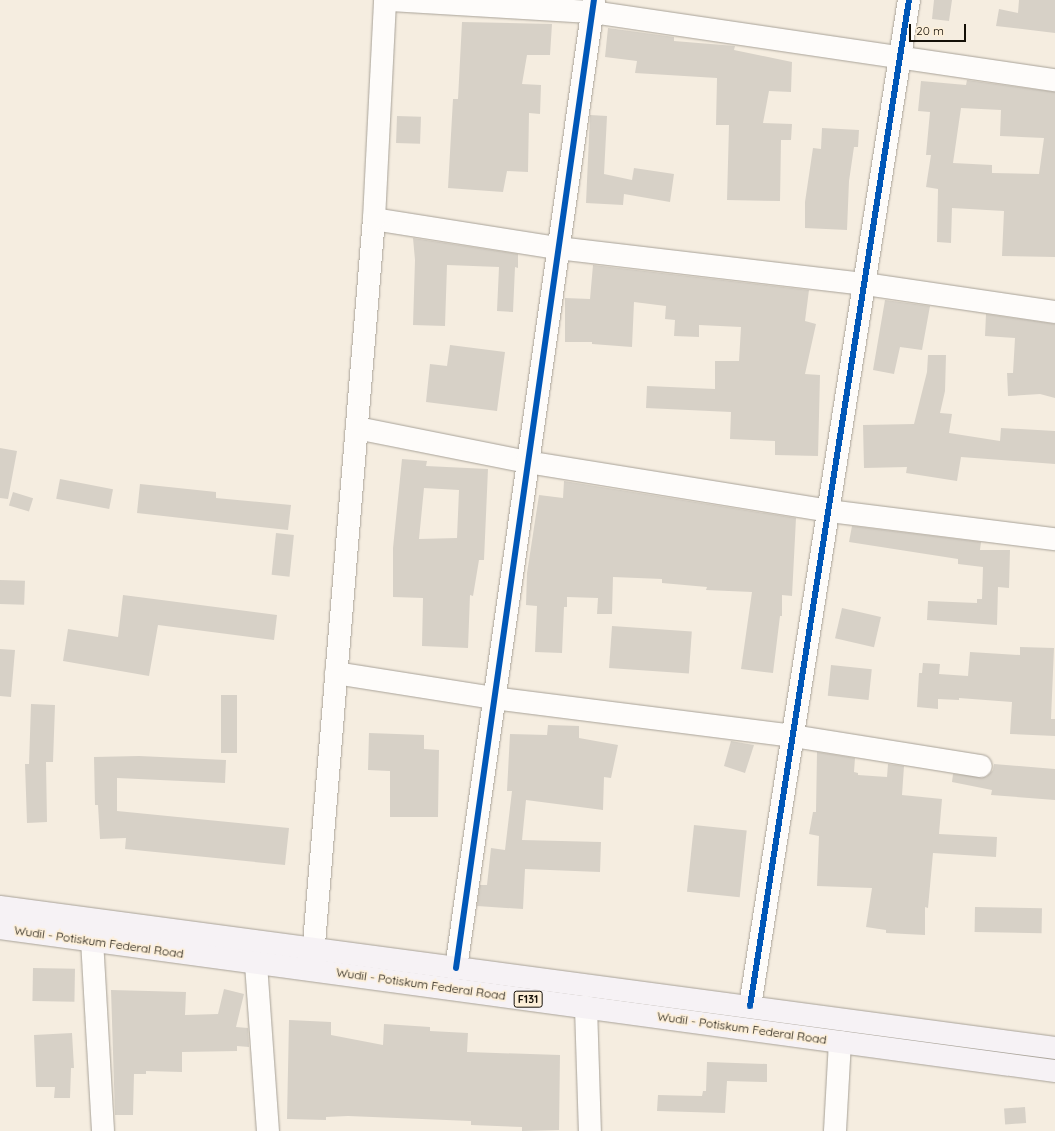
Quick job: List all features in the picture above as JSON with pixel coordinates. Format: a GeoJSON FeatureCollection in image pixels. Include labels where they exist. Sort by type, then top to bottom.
{"type":"FeatureCollection","features":[{"type":"Feature","properties":{"kind":"main road","name":"Wudil - Potiskum Federal Road"},"geometry":{"type":"LineString","coordinates":[[0,907],[312,947],[456,968],[750,1006],[1055,1048]]}},
{"type":"Feature","properties":{"kind":"main road","name":"Wudil - Potiskum Federal Road"},"geometry":{"type":"LineString","coordinates":[[0,928],[256,964],[312,970],[1055,1071]]}},
{"type":"Feature","properties":{"kind":"street"},"geometry":{"type":"LineString","coordinates":[[312,970],[312,947],[374,219],[385,0]]}},
{"type":"Feature","properties":{"kind":"street"},"geometry":{"type":"LineString","coordinates":[[389,0],[593,6],[900,58],[1055,80]]}},
{"type":"Feature","properties":{"kind":"street"},"geometry":{"type":"LineString","coordinates":[[750,1006],[909,0]]}},
{"type":"Feature","properties":{"kind":"street"},"geometry":{"type":"LineString","coordinates":[[456,968],[493,698],[593,6]]}},
{"type":"Feature","properties":{"kind":"street"},"geometry":{"type":"LineString","coordinates":[[374,219],[558,248],[864,284],[1055,312]]}},
{"type":"Feature","properties":{"kind":"street"},"geometry":{"type":"LineString","coordinates":[[356,428],[527,462],[829,512],[1055,539]]}},
{"type":"Feature","properties":{"kind":"street"},"geometry":{"type":"LineString","coordinates":[[336,673],[493,698],[793,736],[981,766]]}},
{"type":"Feature","properties":{"kind":"street"},"geometry":{"type":"LineString","coordinates":[[92,940],[103,1131]]}},
{"type":"Feature","properties":{"kind":"street"},"geometry":{"type":"LineString","coordinates":[[256,964],[268,1131]]}},
{"type":"Feature","properties":{"kind":"street"},"geometry":{"type":"LineString","coordinates":[[586,1007],[590,1131]]}},
{"type":"Feature","properties":{"kind":"street"},"geometry":{"type":"LineString","coordinates":[[835,1131],[840,1042]]}},
{"type":"Feature","properties":{"kind":"building"},"geometry":{"type":"Polygon","coordinates":[[[934,0],[952,0],[949,21],[932,19],[934,0]]]}},
{"type":"Feature","properties":{"kind":"building"},"geometry":{"type":"Polygon","coordinates":[[[1019,0],[1055,0],[1055,33],[996,26],[999,9],[1018,13],[1019,0]]]}},
{"type":"Feature","properties":{"kind":"building"},"geometry":{"type":"Polygon","coordinates":[[[462,22],[552,24],[550,55],[527,55],[522,84],[541,85],[540,114],[529,113],[528,172],[507,171],[503,192],[448,188],[453,99],[458,99],[462,22]]]}},
{"type":"Feature","properties":{"kind":"building"},"geometry":{"type":"Polygon","coordinates":[[[608,28],[674,37],[674,41],[735,46],[734,50],[792,62],[791,92],[769,91],[763,123],[792,124],[791,140],[781,140],[780,201],[727,200],[729,125],[716,125],[717,78],[635,73],[637,61],[605,57],[608,28]]]}},
{"type":"Feature","properties":{"kind":"building"},"geometry":{"type":"Polygon","coordinates":[[[967,80],[1055,92],[1055,257],[1002,256],[1004,211],[952,208],[951,243],[937,242],[938,189],[926,187],[931,155],[926,155],[930,112],[918,111],[921,81],[966,85],[967,80]],[[961,108],[953,163],[992,165],[992,173],[1039,174],[1044,138],[1000,136],[1001,110],[961,108]]]}},
{"type":"Feature","properties":{"kind":"building"},"geometry":{"type":"Polygon","coordinates":[[[590,115],[607,116],[604,174],[632,180],[634,168],[674,174],[670,202],[624,194],[623,205],[586,203],[590,115]]]}},
{"type":"Feature","properties":{"kind":"building"},"geometry":{"type":"Polygon","coordinates":[[[397,116],[421,117],[420,144],[396,143],[397,116]]]}},
{"type":"Feature","properties":{"kind":"building"},"geometry":{"type":"Polygon","coordinates":[[[822,128],[859,130],[858,147],[854,147],[849,181],[847,230],[805,228],[805,202],[813,148],[821,149],[822,128]]]}},
{"type":"Feature","properties":{"kind":"building"},"geometry":{"type":"Polygon","coordinates":[[[413,238],[518,254],[518,268],[515,267],[513,312],[497,311],[499,267],[447,265],[445,326],[413,325],[415,260],[413,238]]]}},
{"type":"Feature","properties":{"kind":"building"},"geometry":{"type":"Polygon","coordinates":[[[593,265],[809,290],[805,321],[816,324],[805,374],[820,375],[818,456],[775,455],[775,441],[730,439],[731,412],[646,408],[647,386],[715,389],[715,361],[739,361],[741,327],[699,325],[699,337],[674,336],[675,320],[665,319],[666,306],[634,302],[632,347],[592,344],[592,342],[565,342],[565,298],[590,299],[593,265]]]}},
{"type":"Feature","properties":{"kind":"building"},"geometry":{"type":"Polygon","coordinates":[[[885,300],[930,306],[922,350],[900,347],[894,374],[873,370],[885,300]]]}},
{"type":"Feature","properties":{"kind":"building"},"geometry":{"type":"Polygon","coordinates":[[[986,314],[1055,324],[1055,398],[1040,394],[1008,396],[1007,373],[1013,373],[1015,338],[985,336],[986,314]]]}},
{"type":"Feature","properties":{"kind":"building"},"geometry":{"type":"Polygon","coordinates":[[[450,345],[505,352],[497,411],[426,402],[430,364],[447,366],[450,345]]]}},
{"type":"Feature","properties":{"kind":"building"},"geometry":{"type":"Polygon","coordinates":[[[928,355],[946,355],[945,391],[940,413],[952,414],[949,433],[1000,441],[1001,428],[1055,431],[1055,464],[961,457],[957,481],[906,473],[907,467],[864,468],[863,425],[914,424],[927,372],[928,355]]]}},
{"type":"Feature","properties":{"kind":"building"},"geometry":{"type":"Polygon","coordinates":[[[0,448],[17,451],[8,499],[0,498],[0,448]]]}},
{"type":"Feature","properties":{"kind":"building"},"geometry":{"type":"Polygon","coordinates":[[[402,459],[427,461],[426,466],[488,469],[484,560],[479,560],[473,596],[470,595],[468,648],[422,646],[423,598],[393,597],[393,548],[402,459]],[[424,488],[419,539],[457,538],[459,490],[424,488]]]}},
{"type":"Feature","properties":{"kind":"building"},"geometry":{"type":"Polygon","coordinates":[[[60,479],[113,489],[109,509],[56,499],[60,479]]]}},
{"type":"Feature","properties":{"kind":"building"},"geometry":{"type":"Polygon","coordinates":[[[564,481],[796,518],[792,596],[782,595],[782,616],[780,616],[773,673],[741,669],[752,592],[706,590],[707,587],[662,583],[662,579],[613,577],[612,614],[597,614],[598,598],[567,597],[567,607],[564,607],[562,653],[535,652],[537,606],[526,605],[527,573],[539,495],[563,498],[564,481]]]}},
{"type":"Feature","properties":{"kind":"building"},"geometry":{"type":"Polygon","coordinates":[[[140,484],[216,492],[216,498],[291,505],[288,530],[137,513],[140,484]]]}},
{"type":"Feature","properties":{"kind":"building"},"geometry":{"type":"Polygon","coordinates":[[[13,492],[33,498],[29,512],[9,505],[13,492]]]}},
{"type":"Feature","properties":{"kind":"building"},"geometry":{"type":"Polygon","coordinates":[[[852,526],[981,542],[980,550],[1010,550],[1009,588],[998,587],[997,625],[927,620],[928,601],[977,603],[977,599],[982,599],[983,567],[958,564],[958,559],[849,542],[852,526]]]}},
{"type":"Feature","properties":{"kind":"building"},"geometry":{"type":"Polygon","coordinates":[[[276,533],[294,535],[290,577],[272,575],[276,533]]]}},
{"type":"Feature","properties":{"kind":"building"},"geometry":{"type":"Polygon","coordinates":[[[0,580],[25,581],[24,605],[0,604],[0,580]]]}},
{"type":"Feature","properties":{"kind":"building"},"geometry":{"type":"Polygon","coordinates":[[[123,595],[277,615],[274,640],[158,625],[149,676],[63,661],[68,629],[118,637],[123,595]]]}},
{"type":"Feature","properties":{"kind":"building"},"geometry":{"type":"Polygon","coordinates":[[[842,608],[881,617],[874,647],[835,638],[842,608]]]}},
{"type":"Feature","properties":{"kind":"building"},"geometry":{"type":"Polygon","coordinates":[[[612,626],[692,632],[689,673],[609,668],[612,626]]]}},
{"type":"Feature","properties":{"kind":"building"},"geometry":{"type":"Polygon","coordinates":[[[1020,647],[1054,648],[1051,719],[1055,719],[1055,736],[1010,734],[1012,702],[959,698],[959,700],[938,699],[938,709],[917,707],[919,673],[922,673],[923,663],[940,664],[939,674],[968,676],[970,652],[1020,655],[1020,647]]]}},
{"type":"Feature","properties":{"kind":"building"},"geometry":{"type":"Polygon","coordinates":[[[0,649],[15,650],[11,697],[0,696],[0,649]]]}},
{"type":"Feature","properties":{"kind":"building"},"geometry":{"type":"Polygon","coordinates":[[[831,665],[872,669],[869,700],[828,696],[831,665]]]}},
{"type":"Feature","properties":{"kind":"building"},"geometry":{"type":"Polygon","coordinates":[[[221,695],[237,695],[237,753],[221,753],[221,695]]]}},
{"type":"Feature","properties":{"kind":"building"},"geometry":{"type":"Polygon","coordinates":[[[31,704],[55,705],[53,762],[46,762],[47,822],[27,823],[25,764],[29,764],[31,704]]]}},
{"type":"Feature","properties":{"kind":"building"},"geometry":{"type":"Polygon","coordinates":[[[548,725],[579,726],[579,738],[618,745],[611,778],[604,777],[603,810],[526,800],[522,840],[601,842],[600,872],[525,869],[523,909],[477,906],[480,885],[487,885],[491,848],[505,850],[512,791],[507,791],[510,734],[547,735],[548,725]]]}},
{"type":"Feature","properties":{"kind":"building"},"geometry":{"type":"Polygon","coordinates":[[[369,733],[424,735],[424,749],[439,750],[438,817],[390,817],[390,771],[368,770],[369,733]]]}},
{"type":"Feature","properties":{"kind":"building"},"geometry":{"type":"Polygon","coordinates":[[[731,741],[754,745],[745,773],[724,766],[731,741]]]}},
{"type":"Feature","properties":{"kind":"building"},"geometry":{"type":"Polygon","coordinates":[[[817,752],[855,758],[854,772],[858,773],[858,775],[887,777],[888,764],[904,766],[902,795],[942,799],[939,834],[997,837],[996,857],[933,853],[928,908],[925,907],[925,935],[886,933],[886,930],[866,927],[872,888],[817,886],[819,836],[809,834],[813,812],[816,812],[817,752]]]}},
{"type":"Feature","properties":{"kind":"building"},"geometry":{"type":"Polygon","coordinates":[[[139,756],[226,760],[225,783],[117,778],[117,811],[289,828],[285,865],[125,849],[126,838],[100,839],[98,805],[95,805],[94,757],[139,756]]]}},
{"type":"Feature","properties":{"kind":"building"},"geometry":{"type":"Polygon","coordinates":[[[994,764],[1055,769],[1055,800],[991,795],[992,790],[952,782],[953,774],[986,777],[993,770],[994,764]]]}},
{"type":"Feature","properties":{"kind":"building"},"geometry":{"type":"Polygon","coordinates":[[[694,825],[747,831],[740,897],[687,892],[694,825]]]}},
{"type":"Feature","properties":{"kind":"building"},"geometry":{"type":"Polygon","coordinates":[[[975,907],[1042,908],[1042,933],[975,932],[975,907]]]}},
{"type":"Feature","properties":{"kind":"building"},"geometry":{"type":"Polygon","coordinates":[[[33,968],[75,969],[74,1002],[32,1001],[33,968]]]}},
{"type":"Feature","properties":{"kind":"building"},"geometry":{"type":"Polygon","coordinates":[[[224,989],[244,994],[236,1027],[248,1028],[249,1047],[237,1046],[237,1051],[182,1052],[182,1072],[146,1071],[146,1074],[134,1074],[133,1115],[115,1115],[111,990],[186,992],[185,1015],[218,1014],[224,989]]]}},
{"type":"Feature","properties":{"kind":"building"},"geometry":{"type":"Polygon","coordinates":[[[289,1020],[331,1022],[331,1035],[383,1045],[384,1024],[430,1027],[430,1031],[468,1033],[467,1052],[560,1055],[559,1130],[522,1131],[522,1127],[471,1125],[471,1121],[348,1116],[326,1117],[326,1120],[287,1119],[289,1020]]]}},
{"type":"Feature","properties":{"kind":"building"},"geometry":{"type":"Polygon","coordinates":[[[72,1033],[74,1068],[71,1068],[70,1098],[54,1098],[55,1087],[36,1087],[34,1035],[72,1033]]]}},
{"type":"Feature","properties":{"kind":"building"},"geometry":{"type":"Polygon","coordinates":[[[707,1062],[767,1064],[767,1082],[727,1081],[725,1113],[657,1111],[658,1095],[702,1096],[703,1091],[706,1091],[707,1062]]]}},
{"type":"Feature","properties":{"kind":"building"},"geometry":{"type":"Polygon","coordinates":[[[1025,1107],[1026,1123],[1005,1124],[1004,1108],[1025,1107]]]}},
{"type":"Feature","properties":{"kind":"cycle path"},"geometry":{"type":"LineString","coordinates":[[456,968],[594,0]]}},
{"type":"Feature","properties":{"kind":"cycle path"},"geometry":{"type":"LineString","coordinates":[[750,1006],[909,0]]}}]}
